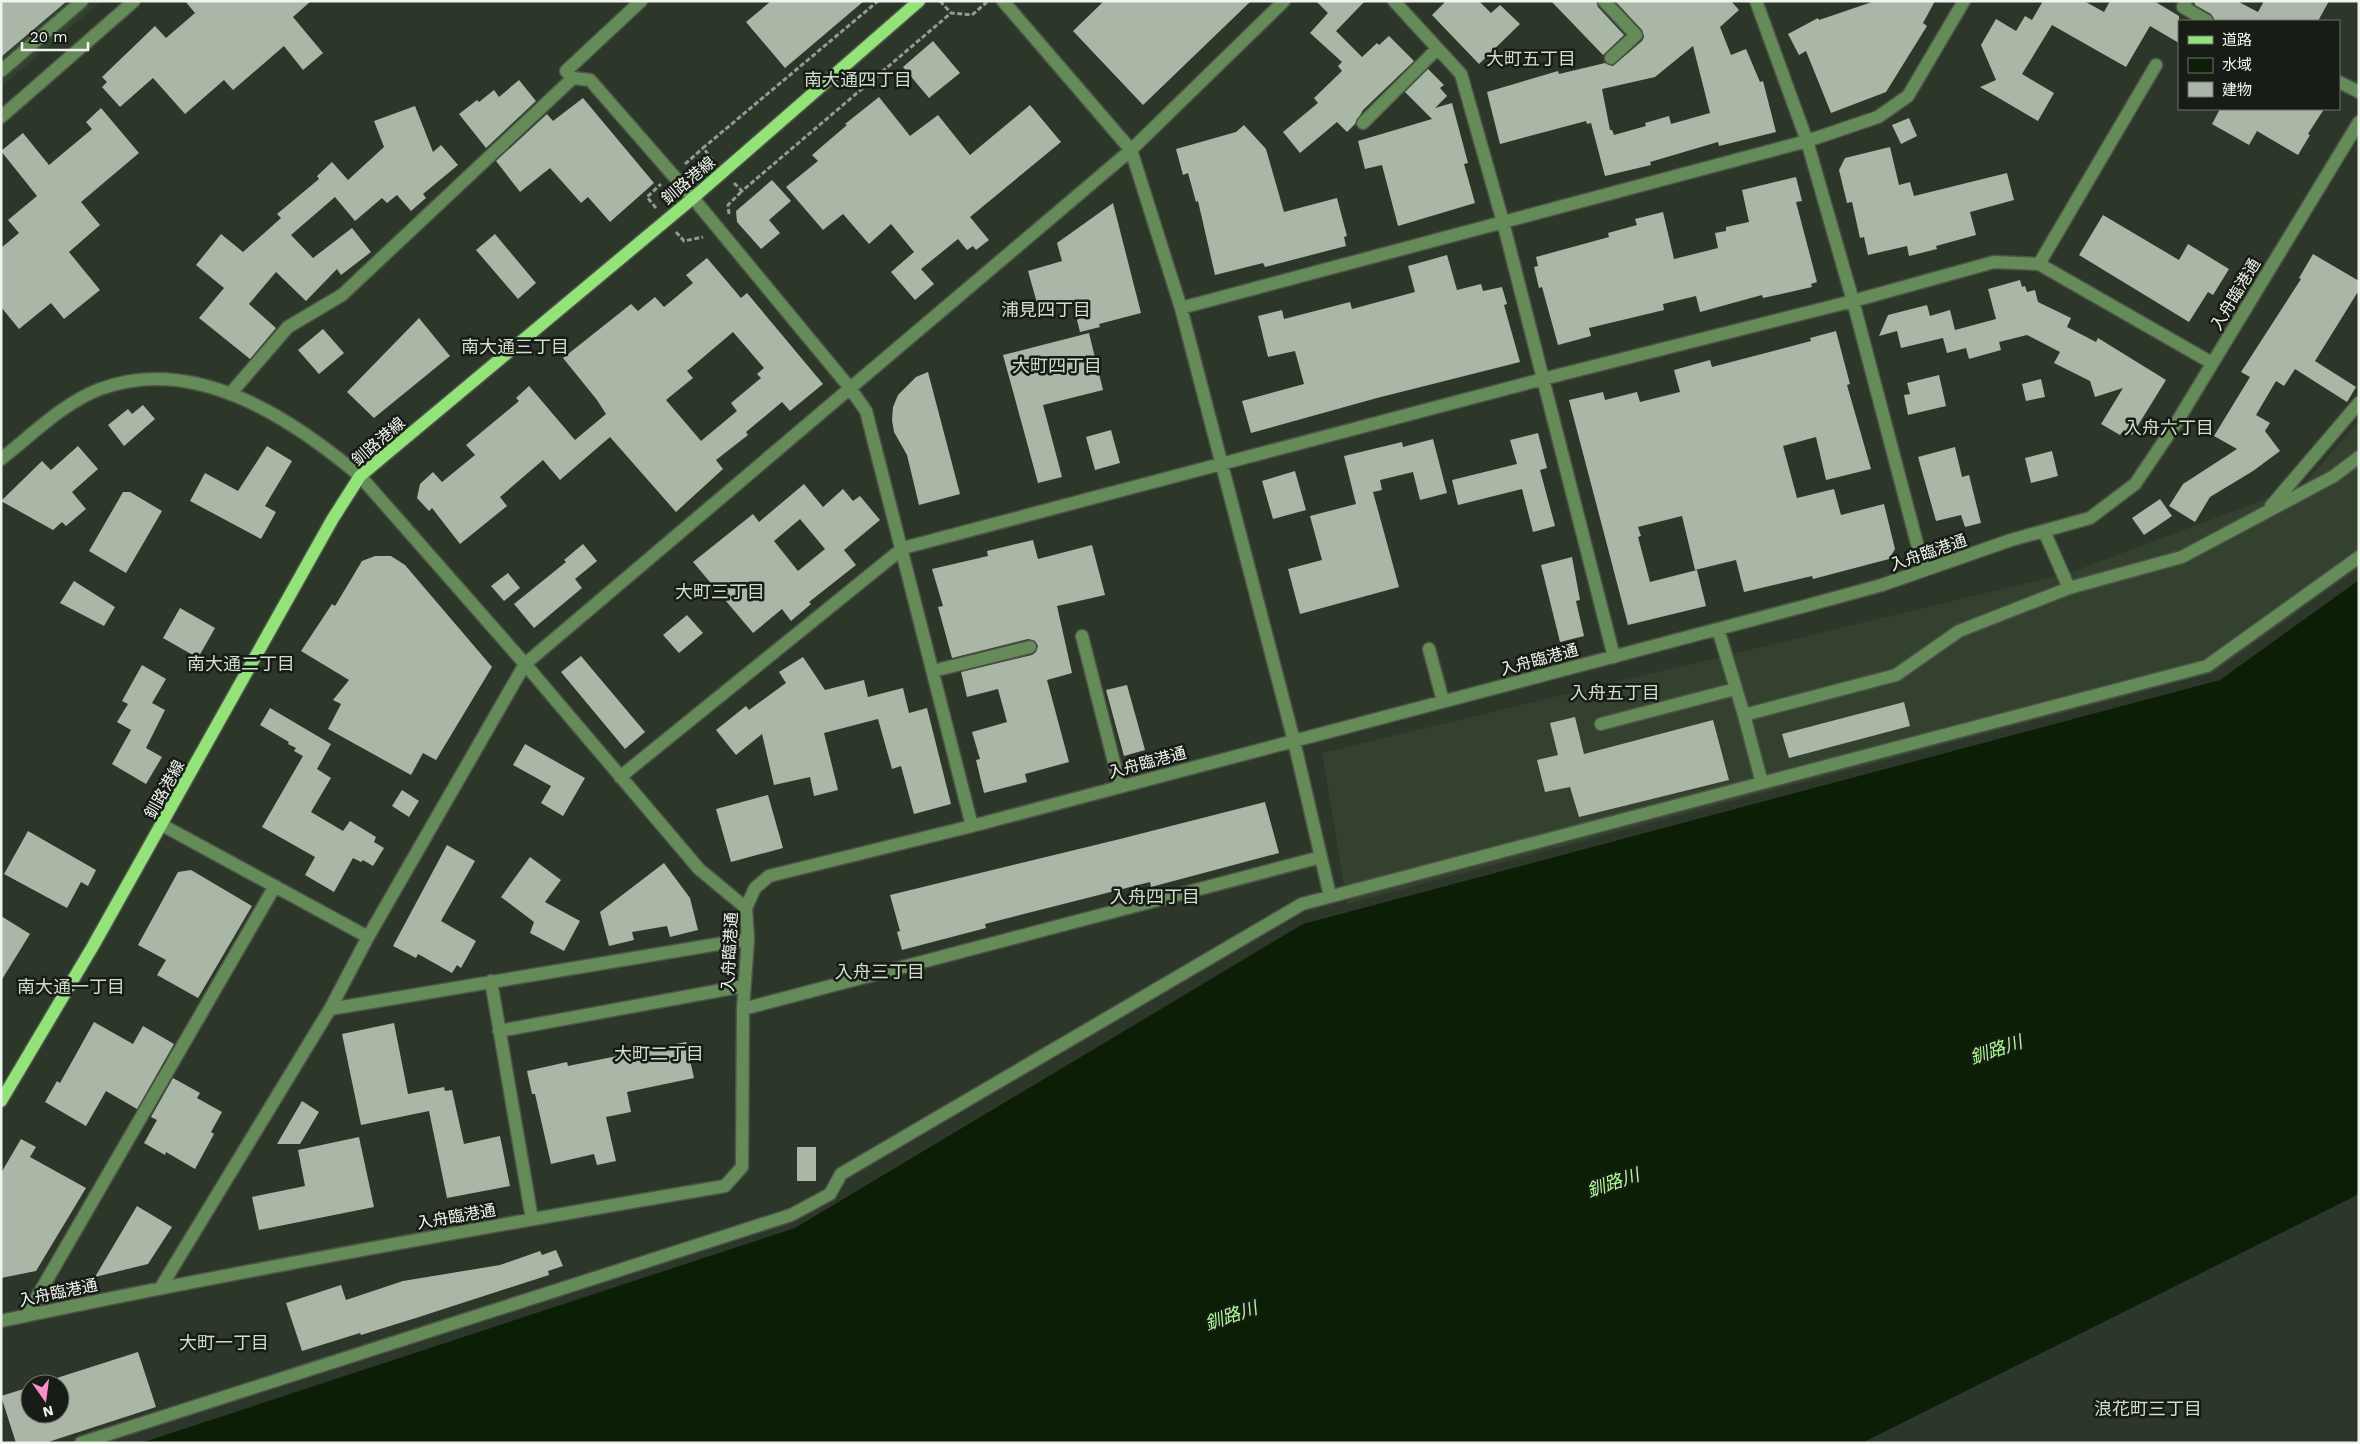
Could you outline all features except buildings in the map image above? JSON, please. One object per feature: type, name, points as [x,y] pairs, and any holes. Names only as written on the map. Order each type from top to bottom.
[{"type":"main road","name":"釧路港線","points":[[1,1101],[162,825],[332,520],[360,476],[693,198],[919,1]]},
{"type":"street","points":[[1,71],[82,1]]},
{"type":"street","points":[[1,117],[134,1]]},
{"type":"street","points":[[641,1],[566,71],[573,78],[590,80],[693,198],[850,388],[866,411],[903,548],[972,826]]},
{"type":"street","points":[[1003,1],[1132,150],[1181,308],[1294,740],[1330,896]]},
{"type":"street","points":[[161,1287],[330,1009],[368,937],[525,664],[1132,150],[1284,1]]},
{"type":"street","points":[[1394,1],[1461,74],[1502,222],[1614,657]]},
{"type":"street","points":[[1604,1],[1636,35],[1612,58]]},
{"type":"street","points":[[1181,308],[1807,141],[1878,117],[1908,96],[1964,1]]},
{"type":"street","points":[[1758,2],[1807,141],[1853,301],[1924,570]]},
{"type":"street","points":[[2181,3],[2206,20]]},
{"type":"street","points":[[1363,123],[1437,48]]},
{"type":"street","points":[[2040,264],[2156,65]]},
{"type":"street","points":[[230,394],[288,326],[342,295],[573,78]]},
{"type":"street","points":[[2340,82],[2359,92]]},
{"type":"street","name":"入舟臨港通","points":[[1,1321],[161,1287],[532,1219],[725,1186],[742,1167],[743,1009],[748,939],[746,908],[755,888],[769,876],[972,826],[1882,585],[2011,540],[2090,518],[2135,484],[2212,363],[2359,122]]},
{"type":"street","points":[[620,776],[903,548],[1543,379],[1853,301],[1994,262],[2040,264],[2212,363]]},
{"type":"street","points":[[1,459],[62,410],[99,390],[134,380],[168,378],[199,384],[230,394],[270,413],[336,456],[360,476],[525,664],[699,869],[746,908]]},
{"type":"street","points":[[2267,512],[2359,403]]},
{"type":"street","points":[[1744,715],[1896,675],[1959,630],[2069,588],[2182,557],[2334,476],[2359,458]]},
{"type":"street","points":[[2044,531],[2069,588]]},
{"type":"street","points":[[81,1443],[791,1215],[830,1194],[841,1174],[1302,904],[2206,666],[2359,557]]},
{"type":"street","points":[[1718,629],[1762,783]]},
{"type":"street","points":[[1082,636],[1120,786]]},
{"type":"street","points":[[934,671],[1030,647]]},
{"type":"street","points":[[1429,648],[1443,701]]},
{"type":"street","points":[[1601,724],[1736,688]]},
{"type":"street","points":[[162,825],[368,937]]},
{"type":"street","points":[[743,1009],[1321,857]]},
{"type":"street","points":[[26,1316],[275,886]]},
{"type":"street","points":[[330,1009],[748,939]]},
{"type":"street","points":[[491,982],[532,1219]]},
{"type":"street","points":[[500,1031],[744,986]]},
{"type":"path","points":[[878,1],[703,148],[742,191],[951,13]]},
{"type":"path","points":[[940,1],[951,13],[972,15],[988,1]]},
{"type":"shaded area","points":[[1,1],[101,1],[1,87]]},
{"type":"shaded area","points":[[2359,421],[2359,568],[2213,673],[1347,904],[1322,753],[2072,572],[2303,485]]},
{"type":"water","name":"釧路川","points":[[2359,580],[2359,1194],[1862,1443],[141,1443],[795,1228],[1303,924],[2220,680]]},
{"type":"district","name":"大町五丁目","points":[[1531,59]]},
{"type":"district","name":"南大通四丁目","points":[[858,80]]},
{"type":"district","name":"浦見四丁目","points":[[1046,310]]},
{"type":"district","name":"南大通三丁目","points":[[515,347]]},
{"type":"district","name":"大町四丁目","points":[[1057,366]]},
{"type":"district","name":"入舟六丁目","points":[[2169,428]]},
{"type":"district","name":"大町三丁目","points":[[720,592]]},
{"type":"district","name":"南大通二丁目","points":[[241,664]]},
{"type":"district","name":"入舟五丁目","points":[[1615,693]]},
{"type":"district","name":"入舟四丁目","points":[[1155,897]]},
{"type":"district","name":"入舟三丁目","points":[[880,972]]},
{"type":"district","name":"南大通一丁目","points":[[71,987]]},
{"type":"district","name":"大町二丁目","points":[[659,1054]]},
{"type":"district","name":"大町一丁目","points":[[224,1343]]},
{"type":"district","name":"浪花町三丁目","points":[[2148,1409]]}]
